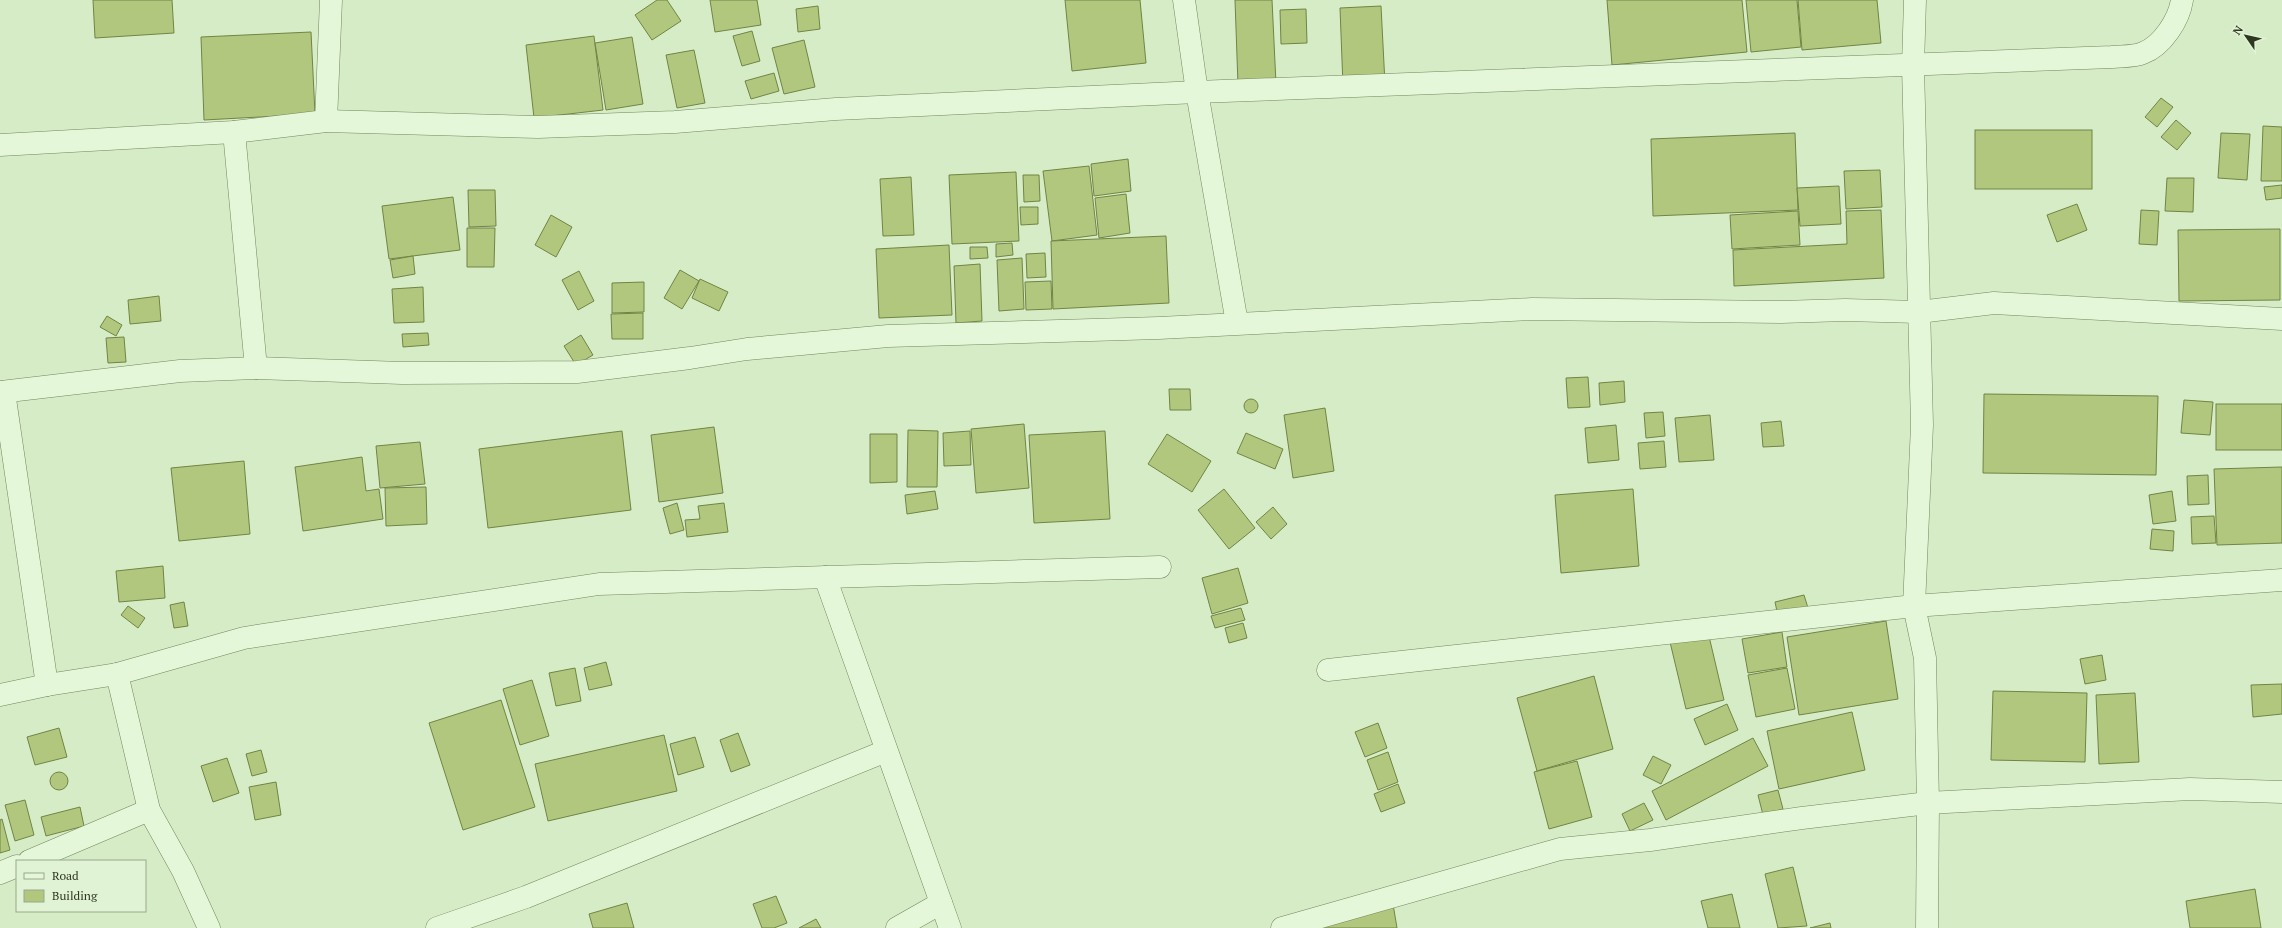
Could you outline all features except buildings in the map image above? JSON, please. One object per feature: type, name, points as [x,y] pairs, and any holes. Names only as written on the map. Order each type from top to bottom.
[{"type":"street","points":[[326,121],[331,0]]},
{"type":"street","points":[[1184,0],[1197,92],[1237,323]]},
{"type":"street","points":[[1915,0],[1913,66],[1922,425],[1914,606],[1925,658],[1928,804],[1927,928]]},
{"type":"street","points":[[0,145],[234,132],[326,121],[553,126],[675,122],[836,110],[1197,92],[1913,66],[2112,57],[2143,53],[2165,38],[2181,6],[2182,0]]},
{"type":"street","points":[[234,132],[256,368]]},
{"type":"street","points":[[46,685],[2,392],[180,371],[256,368],[402,373],[577,372],[690,358],[746,349],[888,336],[1237,323],[1532,309],[1781,312],[1845,310],[1919,312],[1994,303],[2282,319]]},
{"type":"street","points":[[0,695],[46,685],[117,674],[244,638],[599,584],[1160,567]]},
{"type":"street","points":[[825,577],[950,928]]},
{"type":"street","points":[[1328,670],[1914,606],[2282,580]]},
{"type":"street","points":[[117,674],[149,810],[183,872],[209,928]]},
{"type":"street","points":[[437,928],[526,897],[886,751]]},
{"type":"street","points":[[1282,928],[1560,850],[1650,840],[1802,818],[1928,804],[2190,789],[2282,792]]},
{"type":"street","points":[[31,860],[149,810]]},
{"type":"street","points":[[0,873],[16,866]]},
{"type":"street","points":[[897,928],[941,903]]}]
